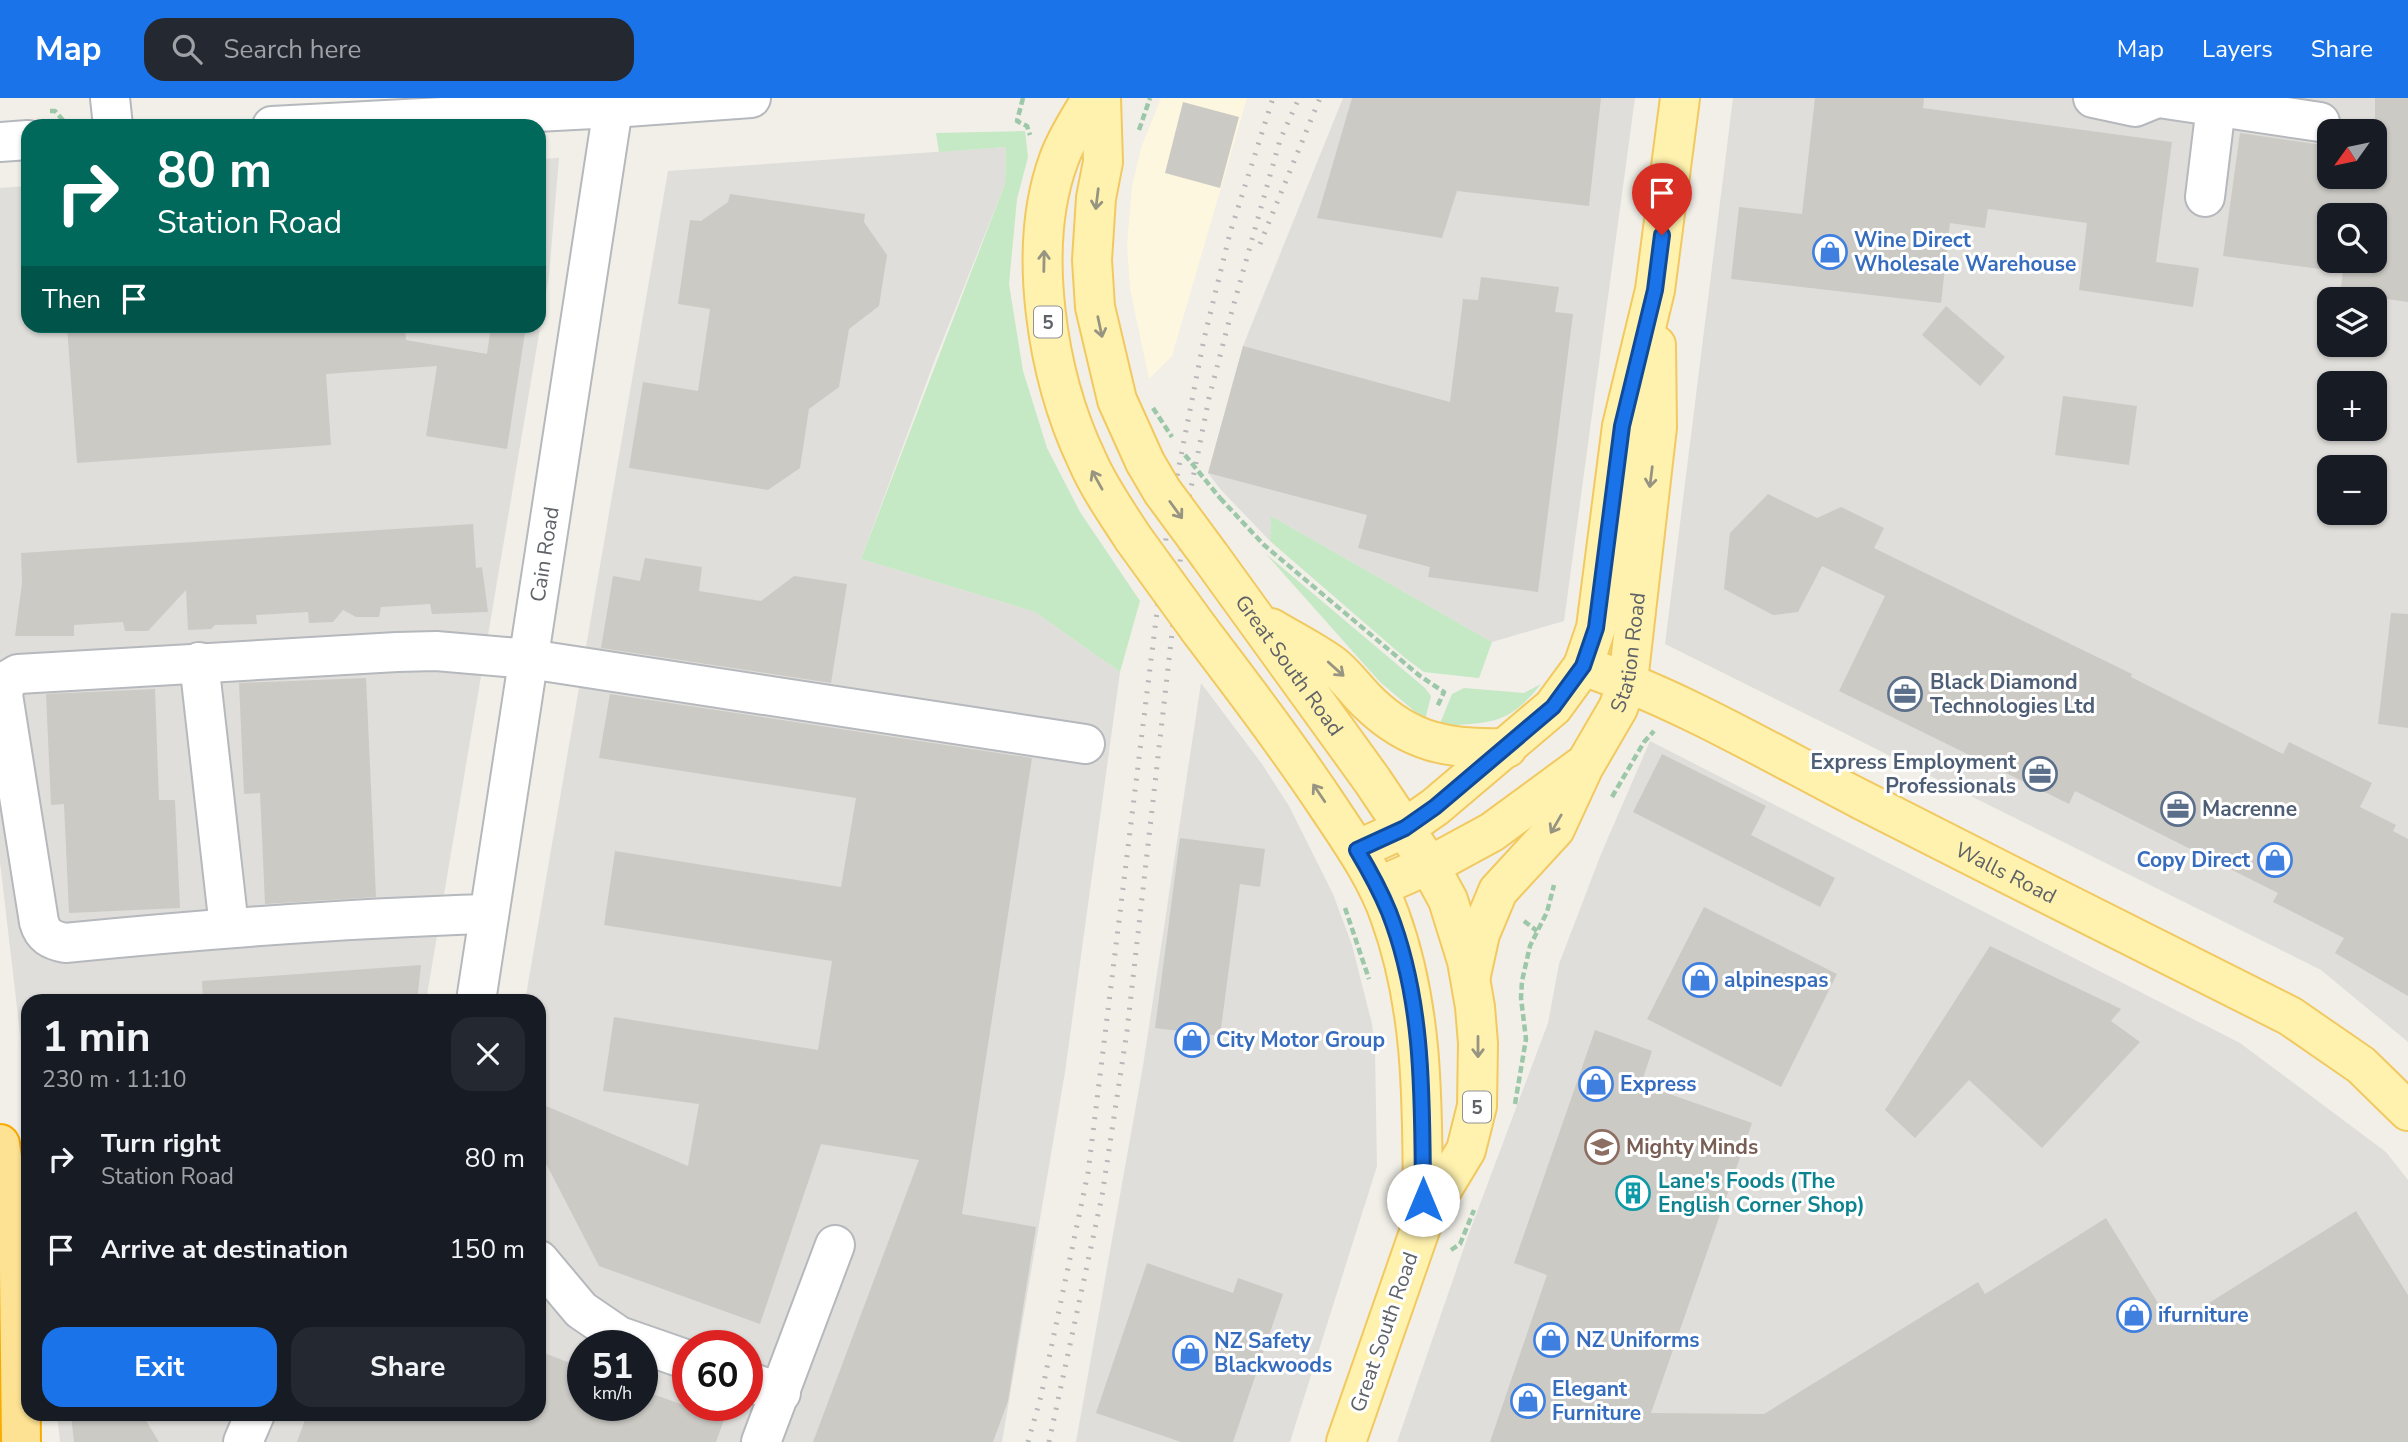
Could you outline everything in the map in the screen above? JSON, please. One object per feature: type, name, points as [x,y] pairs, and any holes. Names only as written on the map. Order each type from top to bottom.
[{"type":"highway","points":[[0,1144],[19,1269],[21,1442]]},
{"type":"main road","name":"Great South Road","points":[[1092,98],[1059,159],[1047,208],[1044,281],[1046,311],[1063,397],[1075,433],[1102,490],[1133,538],[1290,750],[1357,850],[1378,887],[1401,949],[1419,1042],[1424,1118],[1423,1222]]},
{"type":"main road","name":"Great South Road","points":[[1101,98],[1103,162],[1096,198],[1092,260],[1096,307],[1117,400],[1145,462],[1168,499],[1258,620],[1429,865],[1448,900],[1470,979],[1478,1043],[1477,1106],[1466,1150],[1423,1222],[1346,1442]]},
{"type":"main road","name":"Station Road","points":[[1357,850],[1422,818],[1553,707],[1583,666],[1596,628],[1622,426],[1655,290],[1679,98]]},
{"type":"main road","name":"Station Road","points":[[1378,887],[1429,865],[1492,832],[1586,763],[1618,708],[1628,681],[1657,427],[1655,290]]},
{"type":"main road","points":[[1258,620],[1333,665],[1385,719],[1415,737],[1478,749],[1507,748]]},
{"type":"main road","name":"Walls Road","points":[[1583,666],[1628,681],[1676,702],[1808,772],[2290,1016],[2361,1065],[2408,1111]]},
{"type":"main road","points":[[1470,979],[1480,934],[1498,891],[1555,829],[1586,763]]},
{"type":"street","points":[[110,98],[112,119]]},
{"type":"street","points":[[350,119],[484,107],[614,108],[751,98]]},
{"type":"street","points":[[2093,98],[2135,107],[2158,98],[2317,122]]},
{"type":"street","points":[[2205,197],[2216,106]]},
{"type":"street","name":"Cain Road","points":[[477,994],[614,108]]},
{"type":"street","points":[[0,142],[21,140]]},
{"type":"street","points":[[489,914],[229,927],[65,943],[48,937],[39,922],[3,695],[6,681],[18,674],[436,651],[528,659],[1086,744]]},
{"type":"street","points":[[199,662],[229,927]]},
{"type":"street","points":[[761,1442],[764,1387],[835,1245]]},
{"type":"street","points":[[546,1268],[581,1310],[610,1330],[619,1336],[672,1354]]},
{"type":"street","points":[[243,1442],[252,1421]]},
{"type":"path","points":[[1018,118],[1023,98]]},
{"type":"path","points":[[1153,408],[1187,458],[1264,545],[1420,676],[1444,692],[1435,712]]},
{"type":"path","points":[[1605,807],[1650,736]]},
{"type":"path","points":[[1514,1107],[1526,1039],[1521,998],[1523,972],[1530,946],[1547,912],[1556,877]]},
{"type":"path","points":[[1341,899],[1369,981]]},
{"type":"path","points":[[1451,1250],[1460,1244],[1477,1202]]},
{"type":"shaded area","points":[[1161,98],[1247,98],[1172,356],[1149,379],[1130,288],[1127,245],[1132,187],[1141,148]]},
{"type":"shaded area","points":[[1343,98],[1635,98],[1564,621],[1492,642],[1271,516],[1270,541],[1208,473],[1243,346]]},
{"type":"shaded area","points":[[1733,98],[2408,98],[2408,1042],[2321,970],[1665,644]]},
{"type":"shaded area","points":[[1006,147],[1005,184],[934,362],[861,559],[1035,612],[1120,672],[1065,1072],[1002,1442],[60,1442],[58,1421],[546,1421],[546,994],[526,994],[668,171]]},
{"type":"shaded area","points":[[559,158],[546,293],[546,159]]},
{"type":"shaded area","points":[[21,186],[21,333],[539,333],[427,994],[21,994],[21,1042],[0,862],[0,188]]},
{"type":"shaded area","points":[[1201,683],[1262,764],[1289,806],[1333,894],[1352,945],[1372,1024],[1377,1166],[1290,1442],[1076,1442],[1143,1066]]},
{"type":"shaded area","points":[[1650,741],[2240,1043],[2386,1152],[2408,1180],[2408,1442],[1397,1442],[1468,1236],[1548,1023],[1559,964],[1601,854]]},
{"type":"green space","points":[[1025,131],[1028,157],[1017,199],[1009,284],[1023,371],[1047,448],[1080,512],[1140,601],[1120,672],[1035,612],[861,559],[1005,184],[1006,147],[939,152],[936,133]]},
{"type":"green space","points":[[1271,516],[1492,642],[1479,678],[1424,672],[1404,657],[1270,541]]},
{"type":"green space","points":[[1266,554],[1425,688],[1431,696],[1425,720],[1380,682]]},
{"type":"green space","points":[[1541,684],[1518,708],[1496,720],[1439,726],[1452,694],[1464,688],[1524,693]]},
{"type":"building","points":[[1352,98],[1601,98],[1589,206],[1457,191],[1442,238],[1317,218]]},
{"type":"building","points":[[1815,98],[1924,98],[1923,108],[2172,142],[2156,262],[2199,268],[2193,307],[2079,290],[2087,223],[1988,209],[1985,228],[1950,223],[1941,303],[1731,279],[1739,207],[1802,214]]},
{"type":"building","points":[[2375,98],[2408,98],[2408,302],[2387,299],[2387,287],[2341,287],[2343,273],[2387,273],[2387,203],[2317,203],[2317,269],[2223,256],[2240,133],[2317,144],[2317,189],[2387,189],[2387,119],[2375,119]]},
{"type":"building","points":[[1183,102],[1239,117],[1220,188],[1165,173]]},
{"type":"building","points":[[730,194],[865,214],[864,222],[887,255],[879,306],[849,329],[839,387],[809,409],[800,468],[768,490],[629,468],[643,382],[698,391],[710,309],[678,304],[690,220],[701,221],[728,202]]},
{"type":"building","points":[[1481,277],[1559,287],[1555,312],[1573,314],[1538,592],[1428,577],[1430,567],[1358,548],[1367,515],[1208,473],[1243,346],[1450,402],[1463,299],[1478,300]]},
{"type":"building","points":[[1946,306],[2005,357],[1980,386],[1922,335]]},
{"type":"building","points":[[68,333],[406,333],[406,340],[487,354],[490,333],[525,333],[507,449],[426,436],[437,366],[326,374],[331,445],[77,463]]},
{"type":"building","points":[[2063,396],[2137,406],[2129,465],[2055,455]]},
{"type":"building","points":[[1768,494],[1817,518],[1841,507],[1884,528],[1874,548],[2132,674],[2131,677],[2283,754],[2289,742],[2372,783],[2360,807],[2396,825],[2393,831],[2408,839],[2408,996],[2335,953],[2344,938],[2273,902],[2278,893],[2075,791],[2069,804],[1839,691],[1885,596],[1822,566],[1798,612],[1773,615],[1724,589],[1730,533]]},
{"type":"building","points":[[473,524],[476,568],[482,567],[488,612],[432,614],[430,604],[381,607],[379,617],[356,617],[343,610],[333,622],[309,623],[308,612],[256,615],[257,624],[215,625],[211,629],[188,630],[186,590],[148,631],[125,631],[123,622],[74,625],[74,636],[15,636],[22,583],[21,553]]},
{"type":"building","points":[[645,558],[702,567],[699,591],[761,601],[794,576],[847,584],[831,683],[601,648],[613,576],[640,581]]},
{"type":"building","points":[[2391,613],[2408,614],[2408,728],[2378,724]]},
{"type":"building","points":[[366,678],[376,897],[265,904],[260,793],[244,794],[239,683]]},
{"type":"building","points":[[155,689],[159,800],[175,800],[180,908],[69,913],[64,804],[51,805],[46,694]]},
{"type":"building","points":[[610,694],[1032,758],[962,1214],[1036,1227],[1008,1401],[993,1442],[813,1442],[919,1160],[821,1144],[760,1324],[599,1266],[546,1164],[546,1106],[688,1166],[699,1104],[603,1091],[614,1017],[818,1050],[832,961],[604,925],[615,851],[841,887],[856,798],[599,758]]},
{"type":"building","points":[[1662,754],[1766,806],[1751,835],[1835,878],[1820,907],[1633,812]]},
{"type":"building","points":[[1180,838],[1265,849],[1260,887],[1240,884],[1220,1036],[1155,1028]]},
{"type":"building","points":[[1704,907],[1837,974],[1781,1087],[1647,1019]]},
{"type":"building","points":[[1990,946],[2121,1009],[2111,1021],[2140,1042],[2042,1148],[1969,1080],[1915,1138],[1885,1110]]},
{"type":"building","points":[[421,965],[418,994],[203,994],[202,981]]},
{"type":"building","points":[[1595,1030],[1652,1051],[1641,1084],[1752,1123],[1651,1413],[1764,1414],[1978,1282],[1985,1294],[2106,1218],[2172,1326],[2356,1211],[2408,1295],[2408,1442],[1490,1442],[1547,1275],[1514,1263]]},
{"type":"building","name":"NZ Safety Blackwoods","points":[[1147,1263],[1233,1293],[1238,1278],[1283,1294],[1233,1442],[1181,1442],[1096,1413]]},
{"type":"building","points":[[546,1354],[567,1362],[567,1421],[658,1421],[658,1396],[672,1401],[672,1421],[724,1421],[716,1442],[297,1442],[304,1421],[546,1421]]},
{"type":"building","points":[[72,1421],[146,1421],[159,1442],[74,1442]]},
{"type":"railway","points":[[1028,1442],[1041,1396],[1088,1173],[1168,522],[1204,339],[1230,233],[1273,98]]},
{"type":"railway","points":[[1049,1442],[1102,1196],[1127,1031],[1185,518],[1209,398],[1228,325],[1280,140],[1299,98]]},
{"type":"railway","points":[[1260,244],[1320,98]]},
{"type":"place","name":"Wine Direct Wholesale Warehouse","points":[[1830,252]]},
{"type":"place","name":"Black Diamond Technologies Ltd","points":[[1905,694]]},
{"type":"place","name":"Express Employment Professionals","points":[[2040,774]]},
{"type":"place","name":"Macrenne","points":[[2178,809]]},
{"type":"place","name":"Copy Direct","points":[[2275,860]]},
{"type":"place","name":"alpinespas","points":[[1700,980]]},
{"type":"place","name":"City Motor Group","points":[[1192,1040]]},
{"type":"place","name":"Express","points":[[1596,1084]]},
{"type":"place","name":"Mighty Minds","points":[[1602,1147]]},
{"type":"place","name":"Lane's Foods (The English Corner Shop)","points":[[1633,1193]]},
{"type":"place","name":"ifurniture","points":[[2134,1315]]},
{"type":"place","name":"NZ Uniforms","points":[[1551,1340]]},
{"type":"place","name":"NZ Safety Blackwoods","points":[[1190,1353]]},
{"type":"place","name":"Elegant Furniture","points":[[1528,1401]]},
{"type":"route","points":[[1423,1200],[1424,1118],[1414,1006],[1390,915],[1357,850],[1422,818],[1553,707],[1583,666],[1596,628],[1622,426],[1655,290],[1662,235]]}]
